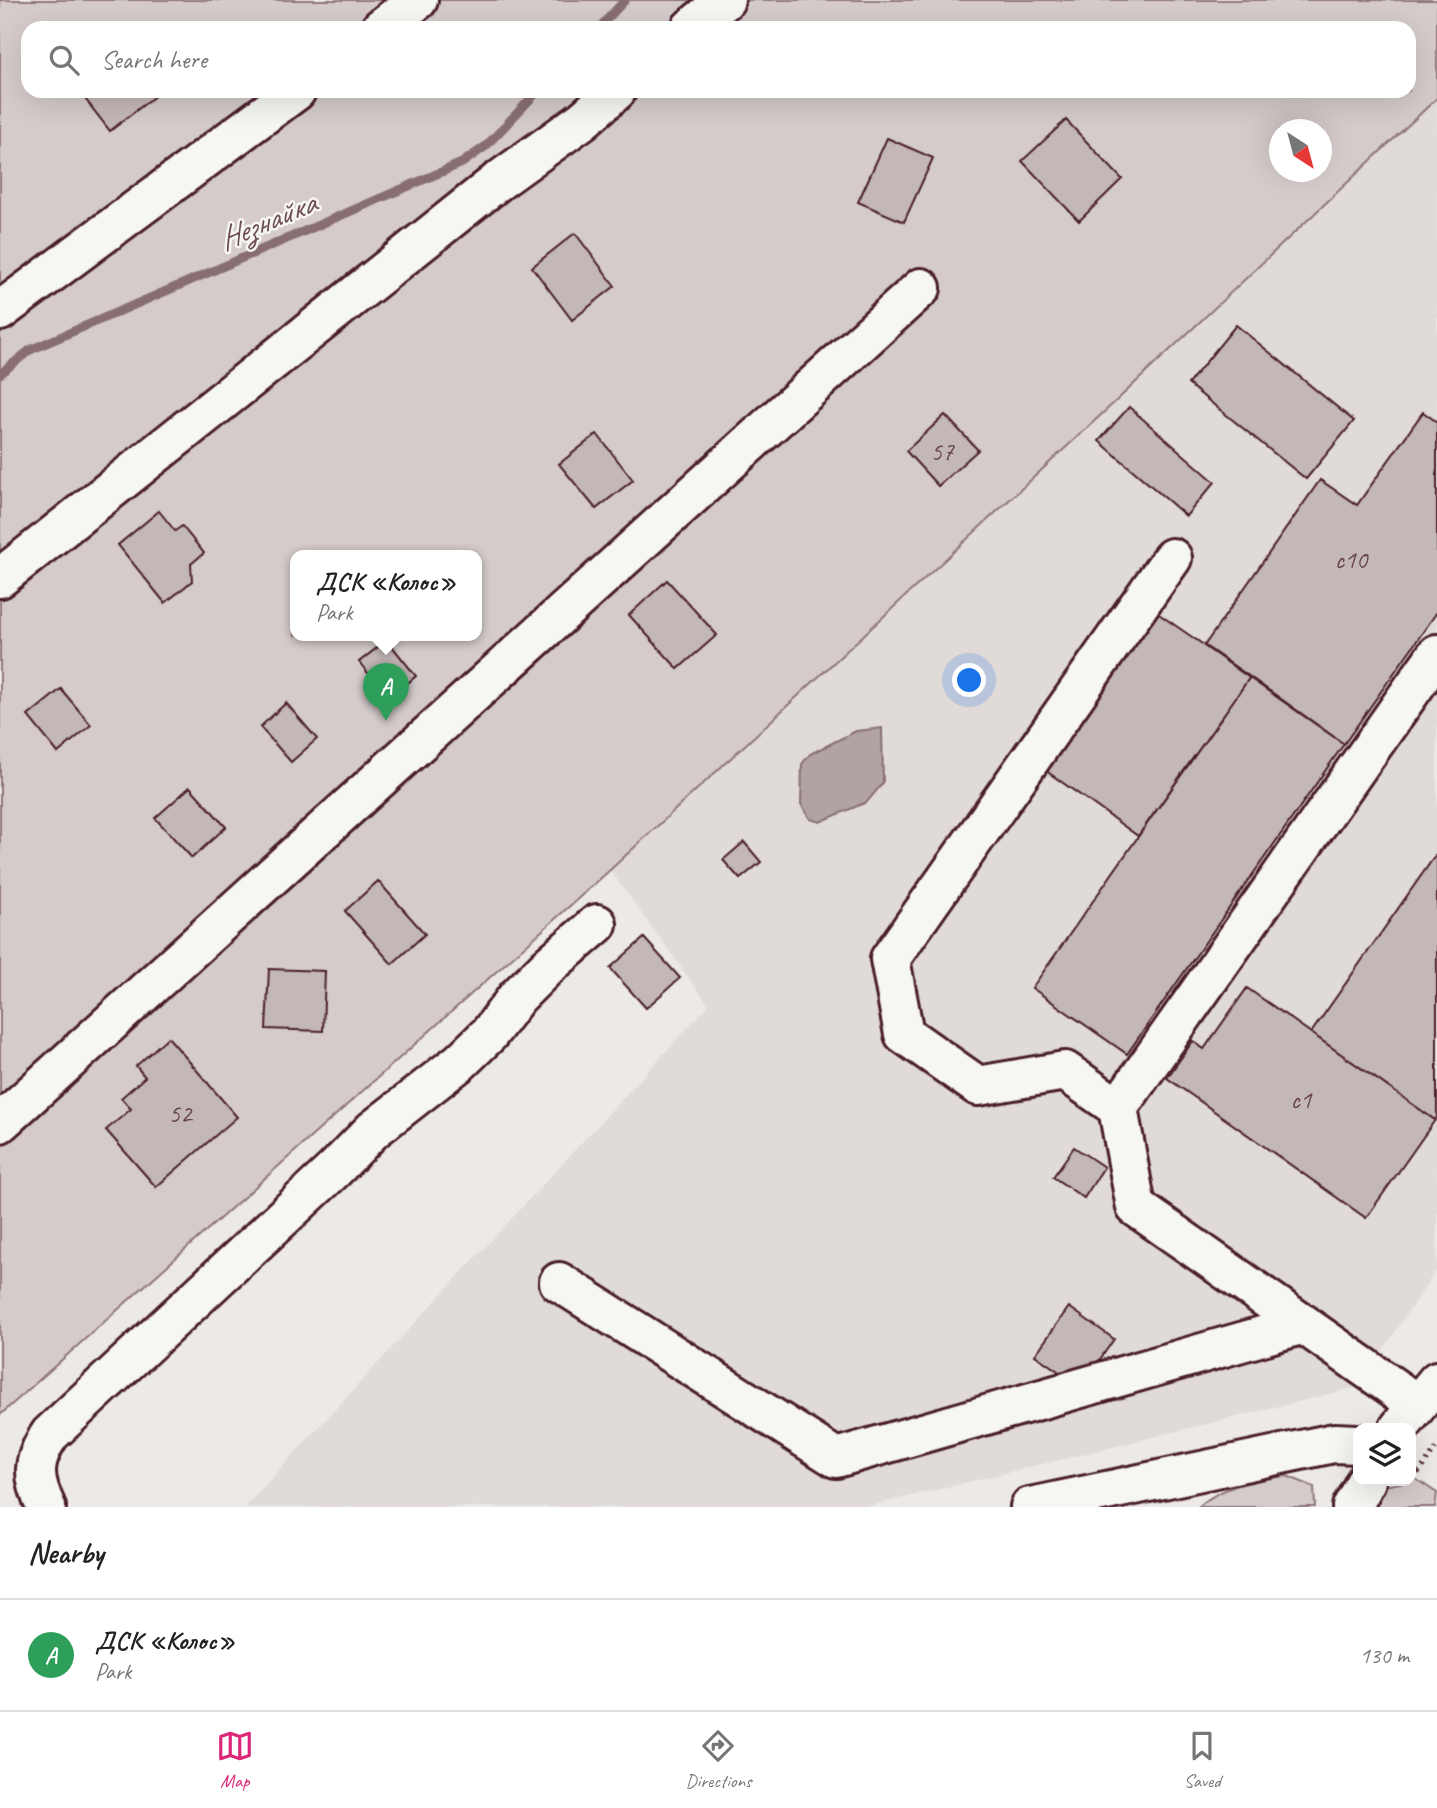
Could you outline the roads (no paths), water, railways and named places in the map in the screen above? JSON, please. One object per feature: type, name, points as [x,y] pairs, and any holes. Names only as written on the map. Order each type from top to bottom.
[{"type":"street","points":[[390,21],[418,0]]},
{"type":"street","points":[[700,21],[725,0]]},
{"type":"street","points":[[0,311],[287,98]]},
{"type":"street","points":[[0,578],[497,181],[583,120],[608,98]]},
{"type":"street","points":[[0,1123],[921,288]]},
{"type":"street","points":[[1172,558],[890,959],[904,1034],[978,1086],[1065,1071],[1118,1108],[1136,1207],[1418,1404]]},
{"type":"street","points":[[1118,1108],[1437,654]]},
{"type":"street","points":[[46,1507],[38,1490],[35,1471],[39,1451],[50,1434],[334,1170],[373,1130],[460,1062],[489,1034],[517,997],[597,924]]},
{"type":"street","points":[[559,1282],[836,1458],[1304,1324]]},
{"type":"street","points":[[1030,1507],[1334,1443],[1353,1444]]},
{"type":"street","points":[[1352,1507],[1363,1486]]},
{"type":"waterway","name":"Незнайка","points":[[606,21],[625,0]]},
{"type":"waterway","name":"Незнайка","points":[[0,374],[30,350],[462,163],[486,146],[531,98]]},
{"type":"place","name":"ДСК «Колос»","points":[[386,721]]}]
